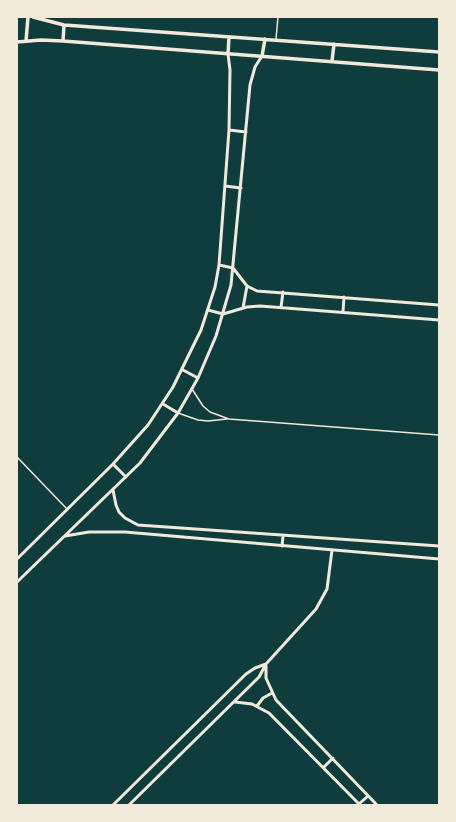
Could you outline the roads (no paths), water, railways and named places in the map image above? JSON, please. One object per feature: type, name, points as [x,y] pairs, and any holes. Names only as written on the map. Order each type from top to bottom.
[{"type":"street","points":[[26,41],[28,17]]},
{"type":"street","points":[[33,17],[64,25],[439,52]]},
{"type":"street","points":[[63,41],[64,25]]},
{"type":"street","points":[[17,558],[113,464],[131,445],[163,404],[183,370],[208,310],[219,265],[229,130],[229,37]]},
{"type":"street","points":[[17,582],[113,490],[153,448],[178,413],[198,378],[223,314],[233,268],[251,79],[262,56],[265,39]]},
{"type":"street","points":[[17,42],[63,41],[439,70]]},
{"type":"street","points":[[332,61],[334,44]]},
{"type":"street","points":[[229,130],[246,132]]},
{"type":"street","points":[[225,186],[241,188]]},
{"type":"street","points":[[219,265],[233,268],[247,286],[257,291],[439,305]]},
{"type":"street","points":[[243,308],[247,286]]},
{"type":"street","points":[[281,307],[283,292]]},
{"type":"street","points":[[343,312],[344,297]]},
{"type":"street","points":[[208,310],[223,314],[256,306],[281,307],[439,320]]},
{"type":"street","points":[[183,370],[198,378]]},
{"type":"street","points":[[163,404],[178,413]]},
{"type":"street","points":[[113,464],[126,477]]},
{"type":"street","points":[[113,490],[116,505],[125,518],[138,525],[439,546]]},
{"type":"street","points":[[153,526],[153,535]]},
{"type":"street","points":[[65,536],[101,532],[153,535],[439,559]]},
{"type":"street","points":[[282,546],[283,536]]},
{"type":"street","points":[[128,805],[259,677],[266,664],[320,603],[327,589],[332,550]]},
{"type":"street","points":[[266,664],[266,678],[276,700],[377,805]]},
{"type":"street","points":[[113,805],[246,674],[255,668],[266,664]]},
{"type":"street","points":[[257,706],[263,698],[272,693]]},
{"type":"street","points":[[235,702],[257,706],[269,713],[360,805],[368,796]]},
{"type":"street","points":[[324,767],[333,758]]},
{"type":"lane","points":[[276,40],[278,17]]},
{"type":"lane","points":[[192,389],[200,402],[210,412],[229,419]]},
{"type":"lane","points":[[178,413],[187,417],[208,421],[229,419],[439,435]]},
{"type":"lane","points":[[17,458],[67,510]]}]
